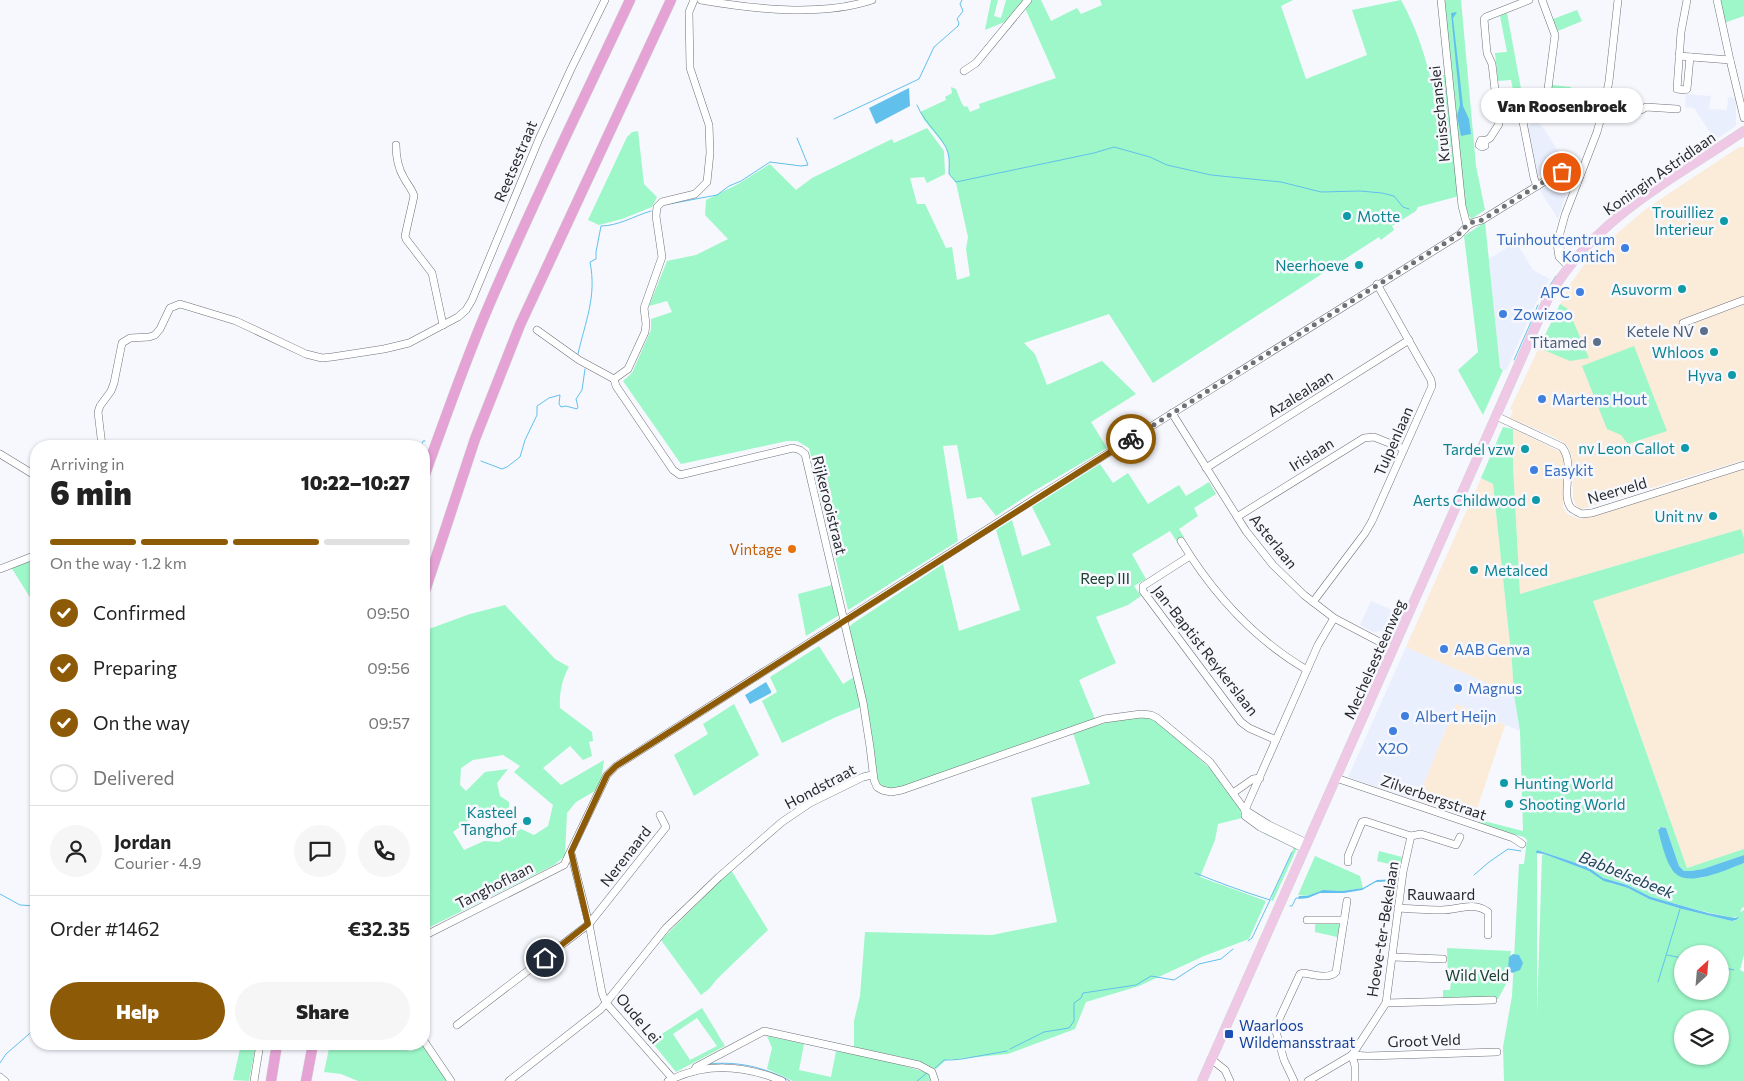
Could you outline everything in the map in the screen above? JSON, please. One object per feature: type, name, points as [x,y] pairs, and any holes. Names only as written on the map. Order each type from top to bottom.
[{"type":"highway","points":[[430,459],[484,318],[549,172],[630,0]]},
{"type":"highway","points":[[430,576],[475,439],[520,325],[663,16],[674,8],[674,1]]},
{"type":"highway","points":[[271,1081],[277,1050]]},
{"type":"highway","points":[[306,1081],[311,1050]]},
{"type":"main road","name":"Koningin Astridlaan","points":[[1571,265],[1589,243],[1623,211],[1744,131]]},
{"type":"main road","name":"Mechelsesteenweg","points":[[1202,1081],[1544,306],[1571,265]]},
{"type":"street","name":"Reetsestraat","points":[[101,440],[98,412],[114,383],[122,343],[130,338],[155,335],[170,308],[180,304],[220,316],[266,334],[306,354],[322,358],[398,346],[421,337],[458,317],[469,305],[558,97],[605,0]]},
{"type":"street","points":[[537,330],[579,360],[614,379],[628,369],[644,332],[646,324],[644,308],[662,257],[656,216],[658,207],[662,202],[695,194],[707,182],[710,153],[709,125],[690,68],[690,12],[694,0]]},
{"type":"street","points":[[702,0],[742,6],[827,9],[872,0]]},
{"type":"street","points":[[964,71],[976,63],[1028,0]]},
{"type":"street","name":"Kruisschanslei","points":[[1441,0],[1462,206],[1467,225]]},
{"type":"street","points":[[1486,141],[1499,126],[1492,64],[1487,53],[1484,19],[1529,0]]},
{"type":"street","points":[[1498,109],[1544,106],[1546,103],[1555,34],[1542,0]]},
{"type":"street","points":[[1571,265],[1559,257],[1558,239],[1576,184],[1597,132],[1604,107],[1609,81],[1618,0]]},
{"type":"street","points":[[1688,0],[1682,28],[1677,89],[1685,90],[1687,88],[1690,57]]},
{"type":"street","points":[[1717,0],[1744,118]]},
{"type":"street","points":[[1679,56],[1730,60]]},
{"type":"street","points":[[1520,107],[1537,186]]},
{"type":"street","points":[[1604,107],[1641,110],[1646,107],[1676,109]]},
{"type":"street","points":[[396,145],[396,154],[401,173],[414,196],[406,230],[406,239],[432,272],[443,325]]},
{"type":"street","points":[[1554,177],[1562,172],[1580,176]]},
{"type":"street","points":[[1554,177],[1576,184]]},
{"type":"street","name":"Tanghoflaan","points":[[430,933],[564,865],[607,775],[616,766],[1044,493],[1458,235],[1467,225],[1482,220],[1554,177]]},
{"type":"street","name":"Tulpenlaan","points":[[1313,602],[1369,527],[1432,384],[1377,284]]},
{"type":"street","points":[[1683,323],[1744,300]]},
{"type":"street","name":"Azalealaan","points":[[1206,468],[1409,340]]},
{"type":"street","name":"Rijkerooistraat","points":[[614,379],[616,386],[668,463],[680,475],[793,448],[800,450],[804,454],[867,725],[872,775]]},
{"type":"street","name":"Asterlaan","points":[[1172,413],[1237,517],[1253,541],[1273,565],[1313,602],[1334,618],[1393,649]]},
{"type":"street","name":"Neerveld","points":[[1496,416],[1562,447],[1567,453],[1568,461],[1568,500],[1572,508],[1581,514],[1592,513],[1744,465]]},
{"type":"street","name":"Irislaan","points":[[1237,517],[1364,438],[1374,437],[1404,450]]},
{"type":"street","points":[[0,454],[30,472]]},
{"type":"street","points":[[1181,540],[1190,556],[1219,594],[1243,620],[1271,645],[1307,670]]},
{"type":"street","name":"Jan-Baptist Reykerslaan","points":[[1190,556],[1143,586],[1143,592],[1241,722],[1249,728],[1276,740]]},
{"type":"street","points":[[0,569],[30,557]]},
{"type":"street","points":[[1245,810],[1320,641],[1334,618]]},
{"type":"street","name":"Hondstraat","points":[[508,1081],[601,1009],[666,928],[738,860],[796,811],[863,777],[872,775],[880,789],[891,792],[898,791],[1104,719],[1129,714],[1153,715],[1210,762],[1245,810],[1306,846]]},
{"type":"street","points":[[1234,793],[1253,780],[1260,778]]},
{"type":"street","name":"Zilverbergstraat","points":[[1336,778],[1513,838],[1522,844]]},
{"type":"street","name":"Nerenaard","points":[[457,1026],[588,924],[666,826],[660,815]]},
{"type":"street","points":[[1348,862],[1348,856],[1364,821],[1411,836],[1421,834],[1456,845],[1460,837]]},
{"type":"street","name":"Hoeve-ter-Bekelaan","points":[[1308,1081],[1352,1055],[1386,1004],[1398,908],[1411,836]]},
{"type":"street","name":"Oude Lei","points":[[571,852],[606,1003],[670,1080]]},
{"type":"street","points":[[1294,1081],[1284,1060],[1275,1028],[1300,974],[1331,976],[1336,972],[1347,901]]},
{"type":"street","name":"Rauwaard","points":[[1398,908],[1445,910],[1464,906],[1483,908],[1488,912],[1488,935]]},
{"type":"street","points":[[1307,920],[1344,920]]},
{"type":"street","points":[[1393,957],[1443,959]]},
{"type":"street","points":[[1386,1004],[1493,1000]]},
{"type":"street","points":[[694,1071],[696,1067],[764,1031],[919,1065],[932,1072],[935,1081]]},
{"type":"street","points":[[254,1081],[259,1050]]},
{"type":"street","points":[[430,1050],[451,1081]]},
{"type":"street","name":"Groot Veld","points":[[1352,1055],[1497,1052]]},
{"type":"street","points":[[1352,1055],[1355,1066],[1355,1081]]},
{"type":"street","points":[[1210,1062],[1223,1067],[1228,1078]]},
{"type":"street","points":[[670,1080],[694,1071],[714,1067],[736,1068],[767,1074],[782,1081]]},
{"type":"street","points":[[0,1077],[5,1081]]},
{"type":"shaded area","points":[[1686,94],[1711,96],[1709,109],[1727,110],[1728,97],[1736,98],[1736,126],[1715,140],[1694,108],[1685,107]]},
{"type":"shaded area","points":[[1535,119],[1544,129],[1564,161],[1537,177],[1528,128]]},
{"type":"shaded area","points":[[1739,147],[1744,147],[1744,296],[1682,321],[1684,327],[1744,304],[1744,460],[1582,509],[1576,506],[1573,498],[1572,456],[1567,445],[1554,437],[1510,418],[1513,410],[1510,409],[1553,318],[1571,283],[1584,265],[1608,241],[1647,208]]},
{"type":"shaded area","points":[[1550,182],[1566,184],[1568,188],[1558,219],[1539,189]]},
{"type":"shaded area","points":[[1516,242],[1533,270],[1550,279],[1535,305],[1506,371],[1500,368],[1489,259]]},
{"type":"shaded area","points":[[1513,429],[1561,452],[1563,455],[1563,507],[1567,514],[1580,519],[1744,469],[1744,538],[1741,529],[1520,594],[1513,466]]},
{"type":"shaded area","points":[[1481,478],[1493,484],[1514,695],[1406,647]]},
{"type":"shaded area","points":[[1744,553],[1744,849],[1687,868],[1593,600]]},
{"type":"shaded area","points":[[1371,601],[1397,612],[1390,630],[1373,632],[1360,625]]},
{"type":"shaded area","points":[[1406,647],[1514,695],[1520,731],[1456,704],[1417,801],[1348,777]]},
{"type":"shaded area","points":[[1456,704],[1505,725],[1474,818],[1417,801]]},
{"type":"green space","points":[[991,0],[998,0],[994,16],[1001,18],[1006,0],[1025,0],[1007,21],[985,30]]},
{"type":"green space","points":[[1031,0],[1041,0],[1051,21],[1077,8],[1081,14],[1102,5],[1100,0],[1293,0],[1281,6],[1306,79],[1367,55],[1352,10],[1401,0],[1418,37],[1430,76],[1446,75],[1459,196],[1418,207],[1416,211],[1392,226],[1394,230],[1381,240],[1379,237],[1153,383],[1109,314],[1024,343],[1035,354],[1047,385],[1102,361],[1136,394],[1091,422],[1107,448],[996,516],[981,497],[967,499],[957,445],[943,446],[958,541],[848,610],[809,448],[797,441],[787,441],[681,464],[623,381],[632,373],[651,330],[651,319],[672,312],[667,301],[649,306],[667,261],[696,255],[728,239],[705,215],[706,200],[740,183],[770,164],[796,190],[812,178],[892,139],[894,143],[927,128],[944,151],[945,174],[927,183],[924,177],[910,178],[917,204],[925,204],[946,248],[952,247],[957,280],[970,276],[966,249],[968,237],[956,183],[949,174],[949,157],[946,147],[924,120],[920,112],[946,100],[945,97],[952,93],[951,87],[956,89],[962,104],[965,107],[967,106],[970,112],[980,108],[979,104],[1056,78],[1025,8]]},
{"type":"green space","points":[[1441,0],[1461,0],[1476,166],[1485,210],[1471,219],[1468,214],[1464,216]]},
{"type":"green space","points":[[1719,0],[1744,0],[1744,16],[1724,23]]},
{"type":"green space","points":[[1577,10],[1582,21],[1558,31],[1553,19]]},
{"type":"green space","points":[[1507,13],[1524,105],[1516,105],[1511,80],[1498,81],[1495,53],[1507,52],[1500,16]]},
{"type":"green space","points":[[1552,85],[1571,87],[1569,105],[1550,103]]},
{"type":"green space","points":[[638,131],[644,184],[657,197],[652,207],[622,219],[599,225],[588,220],[627,137],[632,132]]},
{"type":"green space","points":[[1485,222],[1500,368],[1503,370],[1483,415],[1458,370],[1478,352],[1464,236]]},
{"type":"green space","points":[[1560,304],[1568,309],[1589,358],[1570,361],[1539,348]]},
{"type":"green space","points":[[1634,346],[1667,431],[1628,444],[1621,435],[1607,429],[1582,366]]},
{"type":"green space","points":[[1503,427],[1513,429],[1513,466],[1520,594],[1741,529],[1744,538],[1744,553],[1593,601],[1687,868],[1744,849],[1744,855],[1703,869],[1684,871],[1679,866],[1666,828],[1661,827],[1658,829],[1671,869],[1701,878],[1744,863],[1744,907],[1740,912],[1744,910],[1744,955],[1740,970],[1744,972],[1744,1081],[1504,1081],[1503,1047],[1512,996],[1519,864],[1524,864],[1527,840],[1524,837],[1478,825],[1480,820],[1523,831],[1520,731],[1514,695],[1493,484],[1481,478]],"holes":[[[1537,850],[1588,867],[1603,878],[1627,885],[1651,897],[1733,918],[1737,916],[1735,921],[1732,921],[1649,899],[1628,888],[1610,883],[1589,871],[1544,854],[1542,855],[1537,1013]]]},
{"type":"green space","name":"Reep III","points":[[1100,464],[1113,483],[1128,473],[1148,504],[1179,485],[1186,496],[1209,482],[1216,494],[1194,508],[1198,516],[1179,529],[1184,537],[1177,542],[1170,531],[1132,554],[1146,579],[1134,586],[1141,596],[1128,605],[1096,617],[1116,663],[1079,680],[1095,719],[900,788],[890,789],[881,785],[876,780],[849,628],[852,624],[943,564],[959,631],[1020,610],[996,530],[1012,520],[1022,556],[1051,545],[1032,507]]},
{"type":"green space","points":[[30,560],[30,597],[11,567]]},
{"type":"green space","points":[[832,585],[839,615],[806,636],[798,594]]},
{"type":"green space","points":[[505,605],[555,659],[569,667],[564,676],[560,708],[592,732],[593,741],[589,742],[592,756],[583,760],[570,746],[543,768],[561,785],[604,760],[600,788],[576,802],[567,813],[565,856],[554,865],[430,927],[430,629],[470,614]],"holes":[[[503,755],[520,766],[514,772],[553,805],[548,826],[534,835],[521,829],[499,842],[484,841],[464,850],[453,832],[476,815],[499,819],[509,815],[509,802],[500,796],[497,783],[508,769],[485,772],[466,791],[460,785],[461,768],[473,760]]]},
{"type":"green space","points":[[819,646],[843,684],[854,677],[861,707],[782,743],[762,701],[777,692],[770,677]]},
{"type":"green space","points":[[734,704],[759,755],[694,796],[674,755],[708,734],[703,724]]},
{"type":"green space","points":[[1142,716],[1156,720],[1214,772],[1245,819],[1297,848],[1273,901],[1271,900],[1272,896],[1293,847],[1265,834],[1242,818],[1218,824],[1215,840],[1200,877],[1266,901],[1249,939],[1204,956],[1139,986],[1086,1002],[1075,1029],[1008,1054],[946,1060],[936,1069],[901,1057],[854,1047],[854,1021],[860,996],[865,932],[992,935],[1057,922],[1031,798],[1090,784],[1073,733],[1125,717]]},
{"type":"green space","points":[[1379,851],[1402,857],[1400,867],[1377,861]]},
{"type":"green space","points":[[1315,856],[1360,876],[1363,888],[1342,891],[1323,890],[1307,896],[1298,895]]},
{"type":"green space","points":[[731,870],[768,930],[701,995],[661,940]]},
{"type":"green space","points":[[1318,922],[1321,924],[1338,922],[1340,928],[1337,937],[1315,932],[1315,925]]},
{"type":"green space","name":"Wild Veld","points":[[1447,948],[1511,951],[1507,982],[1498,999],[1443,1001],[1443,990],[1450,990],[1451,982],[1448,981]]},
{"type":"green space","points":[[702,1008],[725,1046],[676,1072],[651,1041]],"holes":[[[697,1018],[717,1046],[690,1060],[673,1034]]]},
{"type":"green space","points":[[767,1036],[804,1044],[799,1070],[831,1077],[836,1051],[884,1060],[925,1072],[928,1073],[931,1081],[793,1081],[767,1069],[772,1048]]},
{"type":"green space","points":[[240,1050],[255,1050],[249,1081],[233,1080]]},
{"type":"green space","points":[[329,1050],[426,1050],[448,1081],[358,1081],[341,1074],[324,1072]]},
{"type":"water","points":[[1457,12],[1453,18],[1463,106],[1469,119],[1471,134],[1461,136],[1457,116],[1460,105],[1451,13]]},
{"type":"water","points":[[909,88],[910,106],[876,124],[869,108]]},
{"type":"water","points":[[766,682],[771,693],[750,704],[745,695]]},
{"type":"water","points":[[1661,827],[1666,828],[1679,866],[1684,871],[1703,869],[1744,855],[1744,863],[1709,876],[1690,879],[1682,878],[1673,871],[1667,860],[1658,830]]},
{"type":"water","points":[[1537,850],[1588,867],[1603,878],[1627,885],[1651,897],[1708,913],[1734,918],[1739,917],[1732,921],[1649,899],[1628,888],[1604,881],[1589,871],[1544,854],[1536,853]]},
{"type":"water","points":[[1398,879],[1398,881],[1376,882],[1362,890],[1344,893],[1320,893],[1308,898],[1298,899],[1299,896],[1307,896],[1323,890],[1342,891],[1363,888],[1377,880]]},
{"type":"water","points":[[1513,954],[1519,955],[1523,963],[1520,970],[1512,973],[1508,970],[1509,957]]},
{"type":"waterway","points":[[834,119],[919,79],[934,47],[958,26],[957,19],[963,11],[960,4],[962,0]]},
{"type":"waterway","points":[[917,105],[946,148],[949,158],[949,174],[956,182],[1094,153],[1114,147],[1150,157],[1167,165],[1211,175],[1281,182],[1321,192],[1360,191],[1382,193],[1394,196],[1403,207],[1409,209]]},
{"type":"waterway","points":[[669,204],[717,195],[770,162],[801,166],[808,165],[797,138]]},
{"type":"waterway","points":[[578,354],[591,298],[592,275],[590,262],[596,259],[601,226],[620,223],[651,211]]},
{"type":"waterway","points":[[1550,285],[1556,276]]},
{"type":"waterway","points":[[1541,299],[1546,291]]},
{"type":"waterway","points":[[1532,319],[1538,305]]},
{"type":"waterway","points":[[1514,360],[1531,322]]},
{"type":"waterway","points":[[481,461],[502,469],[520,457],[525,440],[537,415],[537,406],[549,398],[560,395],[559,404],[561,407],[566,406],[577,409],[576,399],[582,390],[585,369]]},
{"type":"waterway","name":"Babbelsebeek","points":[[1474,875],[1508,849],[1521,851]]},
{"type":"waterway","points":[[1270,899],[1292,852]]},
{"type":"waterway","points":[[1195,873],[1270,900]]},
{"type":"waterway","points":[[0,894],[20,905],[30,906]]},
{"type":"waterway","name":"Babbelsebeek","points":[[1290,906],[1298,898]]},
{"type":"waterway","name":"Babbelsebeek","points":[[1248,941],[1252,938],[1270,900]]},
{"type":"waterway","points":[[1658,982],[1680,909]]},
{"type":"waterway","name":"Babbelsebeek","points":[[1010,1049],[1044,1032],[1069,1028],[1074,1021],[1074,1003],[1081,998],[1083,993],[1136,985],[1151,976],[1174,980],[1199,964],[1221,959],[1233,949]]},
{"type":"waterway","points":[[1667,955],[1674,956]]},
{"type":"waterway","points":[[1729,969],[1734,970]]},
{"type":"waterway","points":[[0,1063],[6,1054],[30,1033]]},
{"type":"waterway","name":"Babbelsebeek","points":[[951,1060],[1007,1051]]},
{"type":"waterway","name":"Babbelsebeek","points":[[935,1068],[944,1060],[950,1060]]},
{"type":"waterway","points":[[708,1064],[730,1063],[750,1066],[790,1081]]},
{"type":"waterway","name":"Babbelsebeek","points":[[917,1081],[927,1073]]},
{"type":"way so far","points":[[1131,439],[1458,235],[1467,225],[1482,220],[1562,172]]},
{"type":"place","name":"Van Roosenbroek","points":[[1562,172]]},
{"type":"place","name":"Motte","points":[[1347,216]]},
{"type":"place","name":"Trouilliez Interieur","points":[[1724,221]]},
{"type":"place","name":"Tuinhoutcentrum Kontich","points":[[1625,248]]},
{"type":"place","name":"Neerhoeve","points":[[1359,265]]},
{"type":"place","name":"Asuvorm","points":[[1682,289]]},
{"type":"place","name":"APC","points":[[1580,292]]},
{"type":"place","name":"Zowizoo","points":[[1503,314]]},
{"type":"place","name":"Ketele NV","points":[[1704,331]]},
{"type":"place","name":"Titamed","points":[[1597,342]]},
{"type":"place","name":"Whloos","points":[[1714,352]]},
{"type":"place","name":"Hyva","points":[[1732,375]]},
{"type":"place","name":"Martens Hout","points":[[1542,399]]},
{"type":"place","name":"nv Leon Callot","points":[[1685,448]]},
{"type":"place","name":"Tardel vzw","points":[[1525,449]]},
{"type":"place","name":"Easykit","points":[[1534,470]]},
{"type":"place","name":"Aerts Childwood","points":[[1536,500]]},
{"type":"place","name":"Unit nv","points":[[1713,516]]},
{"type":"place","name":"Vintage","points":[[792,549]]},
{"type":"place","name":"Metalced","points":[[1474,570]]},
{"type":"place","name":"AAB Genva","points":[[1444,649]]},
{"type":"place","name":"Magnus","points":[[1458,688]]},
{"type":"place","name":"Albert Heijn","points":[[1405,716]]},
{"type":"place","name":"X2O","points":[[1393,731]]},
{"type":"place","name":"Hunting World","points":[[1504,783]]},
{"type":"place","name":"Shooting World","points":[[1509,804]]},
{"type":"place","name":"Kasteel Tanghof","points":[[527,821]]},
{"type":"place","name":"Waarloos Wildemansstraat","points":[[1229,1034]]},
{"type":"route","points":[[545,958],[588,924],[571,852],[607,775],[616,766],[1131,439]]}]
